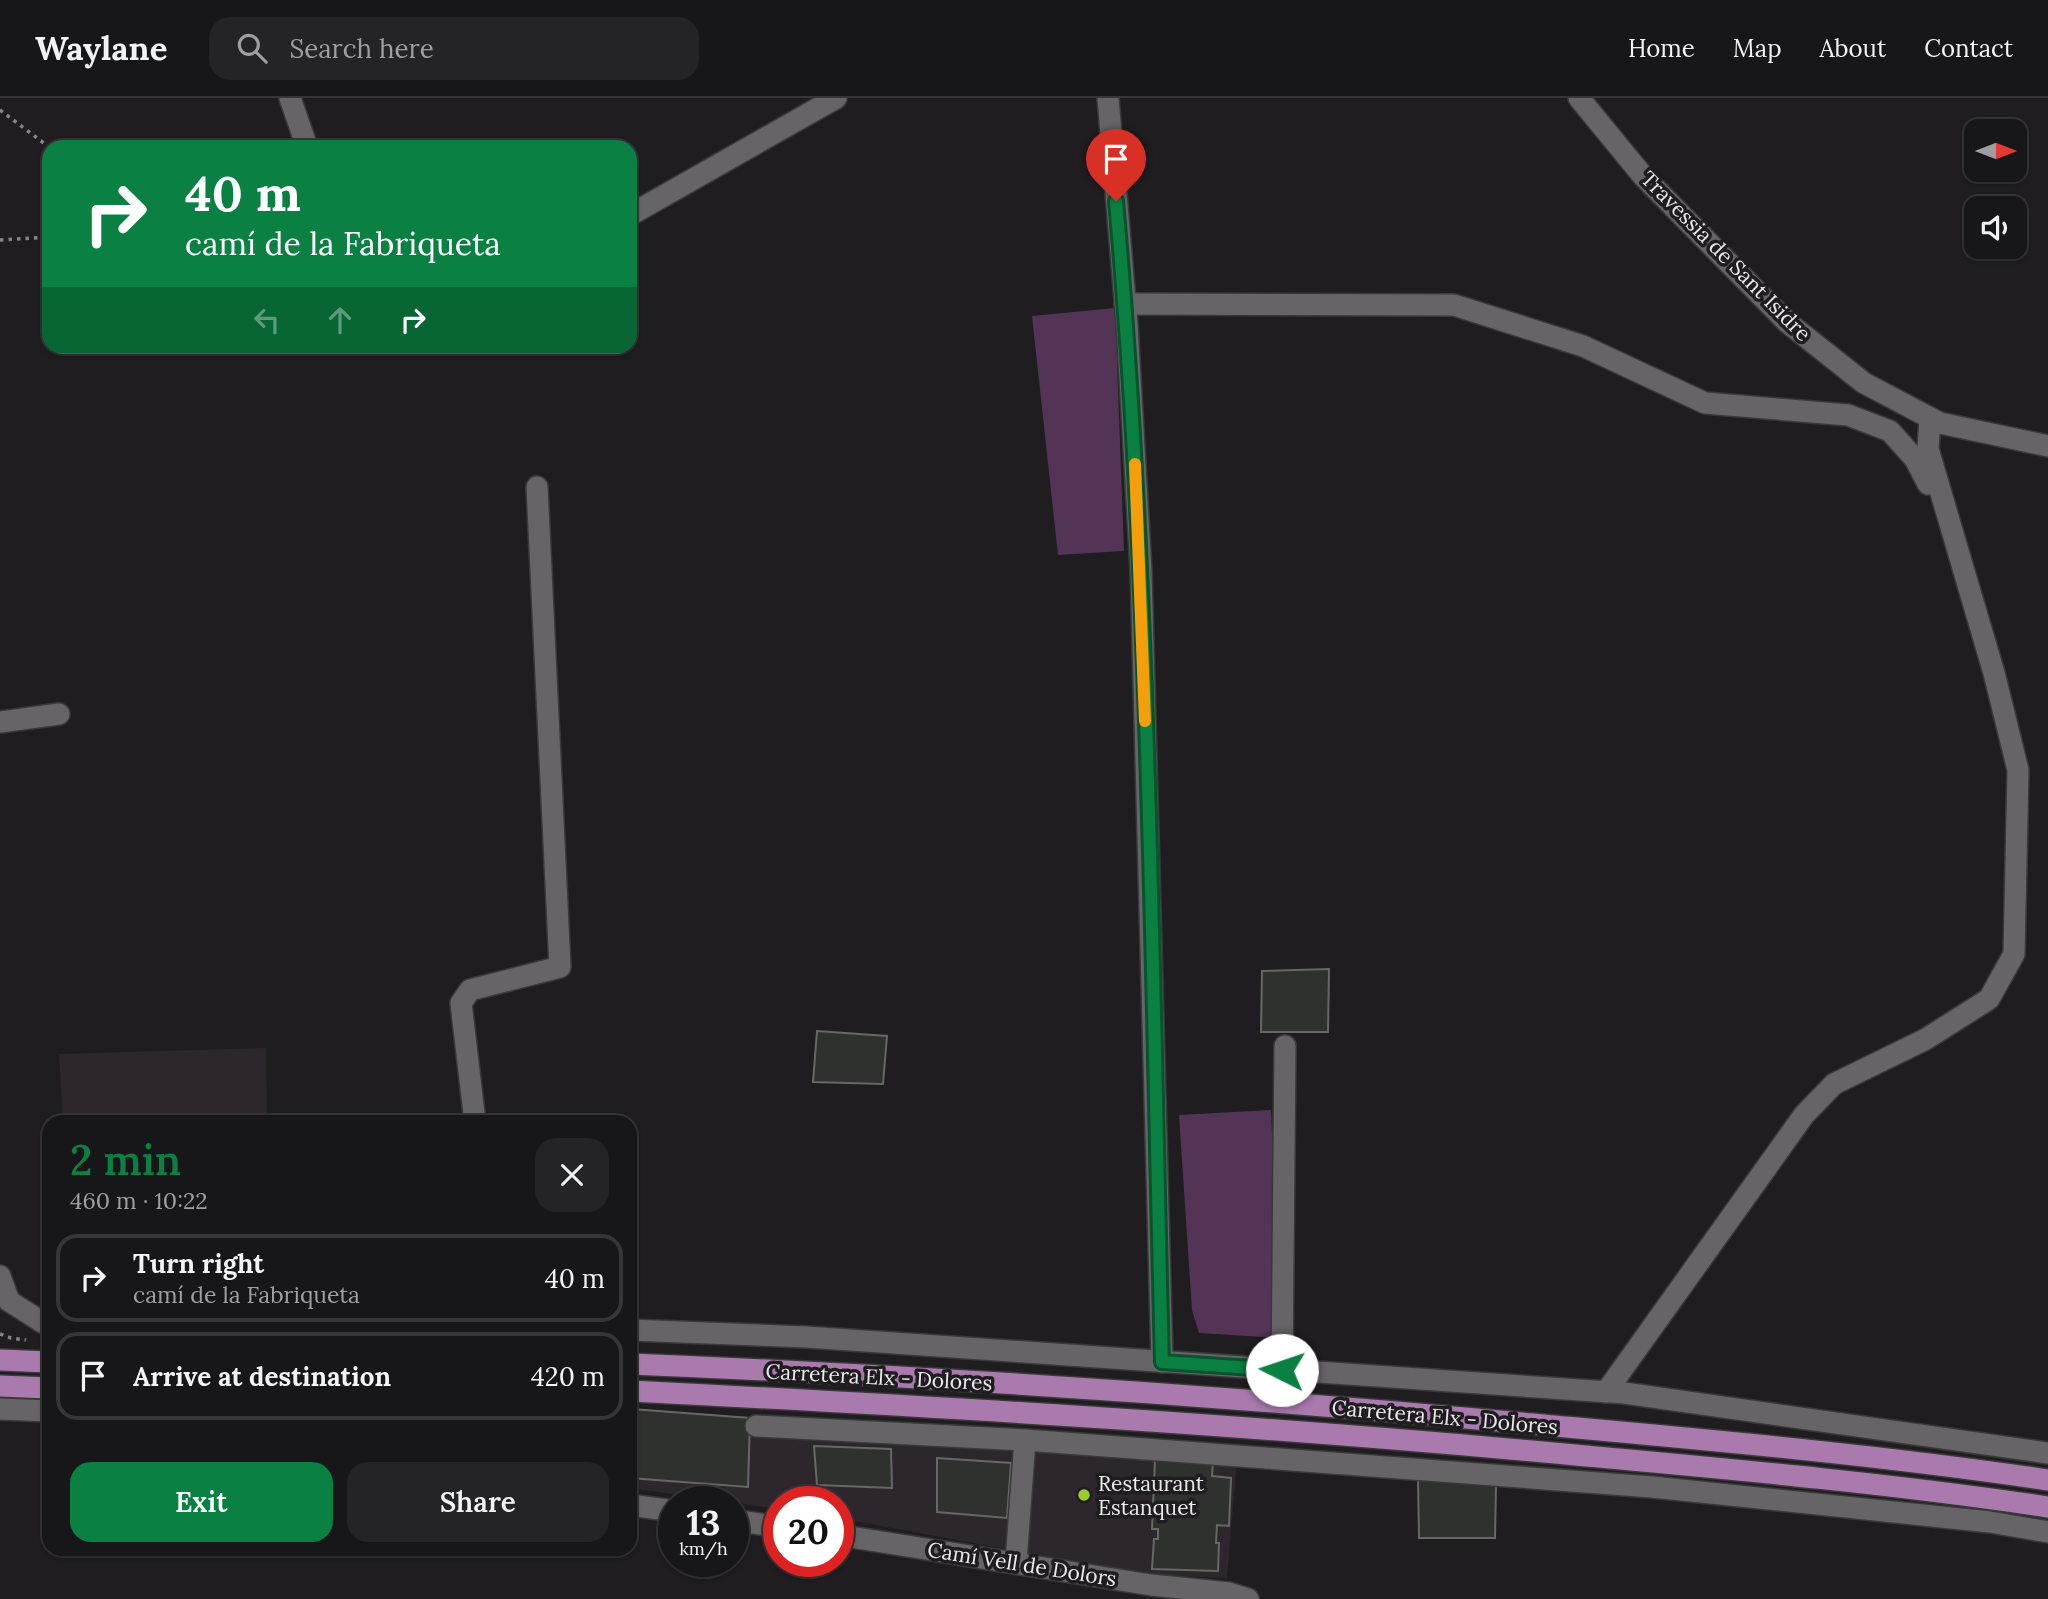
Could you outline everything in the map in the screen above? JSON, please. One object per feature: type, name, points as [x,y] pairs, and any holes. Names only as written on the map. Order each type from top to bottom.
[{"type":"main road","points":[[0,1360],[42,1362]]},
{"type":"main road","name":"Carretera Elx - Dolores","points":[[637,1364],[1007,1384],[1400,1412],[1853,1456],[2048,1480]]},
{"type":"main road","points":[[0,1386],[42,1388]]},
{"type":"main road","name":"Carretera Elx - Dolores","points":[[637,1391],[1004,1410],[1404,1439],[1727,1469],[1975,1496],[2048,1507]]},
{"type":"street","points":[[290,98],[305,140]]},
{"type":"street","points":[[637,211],[836,98]]},
{"type":"street","points":[[1108,98],[1125,304],[1141,571],[1162,1362]]},
{"type":"street","name":"Travessia de Sant Isidre","points":[[1578,98],[1643,176],[1787,322],[1864,383],[1940,423],[2048,446]]},
{"type":"street","points":[[1125,304],[1454,305],[1583,346],[1704,403],[1848,415],[1889,431],[1915,459],[1950,526]]},
{"type":"street","points":[[1606,1392],[1804,1115],[1834,1084],[1926,1039],[1989,999],[2014,954],[2018,770],[1994,673],[1928,449],[1930,418]]},
{"type":"street","points":[[474,1115],[461,1003],[470,990],[560,967],[537,487]]},
{"type":"street","points":[[0,722],[59,714]]},
{"type":"street","points":[[1282,1370],[1285,1046]]},
{"type":"street","points":[[0,1276],[9,1301],[42,1322]]},
{"type":"street","points":[[637,1330],[806,1337],[1606,1392],[2048,1453]]},
{"type":"street","points":[[0,1409],[42,1411]]},
{"type":"street","points":[[756,1426],[1025,1440],[1652,1487],[1990,1522],[2048,1532]]},
{"type":"street","points":[[1016,1562],[1025,1440]]},
{"type":"street","points":[[637,1506],[658,1509]]},
{"type":"street","name":"Camí Vell de Dolors","points":[[854,1537],[1016,1562],[1151,1592],[1229,1593],[1248,1599]]},
{"type":"path","points":[[0,110],[42,142]]},
{"type":"path","points":[[0,240],[42,237]]},
{"type":"path","points":[[0,1334],[34,1340]]},
{"type":"shaded area","points":[[1115,308],[1124,551],[1058,555],[1032,316]]},
{"type":"shaded area","points":[[266,1048],[267,1115],[63,1115],[59,1054]]},
{"type":"shaded area","points":[[1271,1110],[1281,1338],[1199,1333],[1192,1310],[1179,1115]]},
{"type":"shaded area","points":[[637,1410],[750,1418],[752,1432],[1237,1460],[1227,1578],[1147,1575],[854,1521],[854,1486],[763,1486],[763,1507],[749,1505],[749,1486],[658,1486],[658,1492],[637,1489]]},
{"type":"building","points":[[1329,969],[1328,1032],[1261,1032],[1262,971]]},
{"type":"building","points":[[817,1031],[887,1036],[883,1084],[813,1082]]},
{"type":"building","points":[[637,1409],[750,1418],[748,1486],[637,1479]]},
{"type":"building","points":[[814,1446],[891,1449],[892,1488],[817,1485]]},
{"type":"building","points":[[937,1458],[1011,1463],[1007,1518],[937,1512]]},
{"type":"building","points":[[1155,1460],[1213,1463],[1212,1476],[1231,1478],[1229,1526],[1217,1525],[1218,1571],[1152,1569],[1154,1539],[1158,1539],[1158,1529],[1152,1529]]},
{"type":"building","points":[[1418,1480],[1496,1485],[1495,1538],[1419,1538]]},
{"type":"slow traffic","points":[[1135,464],[1145,721]]},
{"type":"place","name":"Restaurant Estanquet","points":[[1084,1495]]},
{"type":"route","points":[[1116,201],[1127,324],[1141,571],[1162,1362],[1282,1370]]}]
